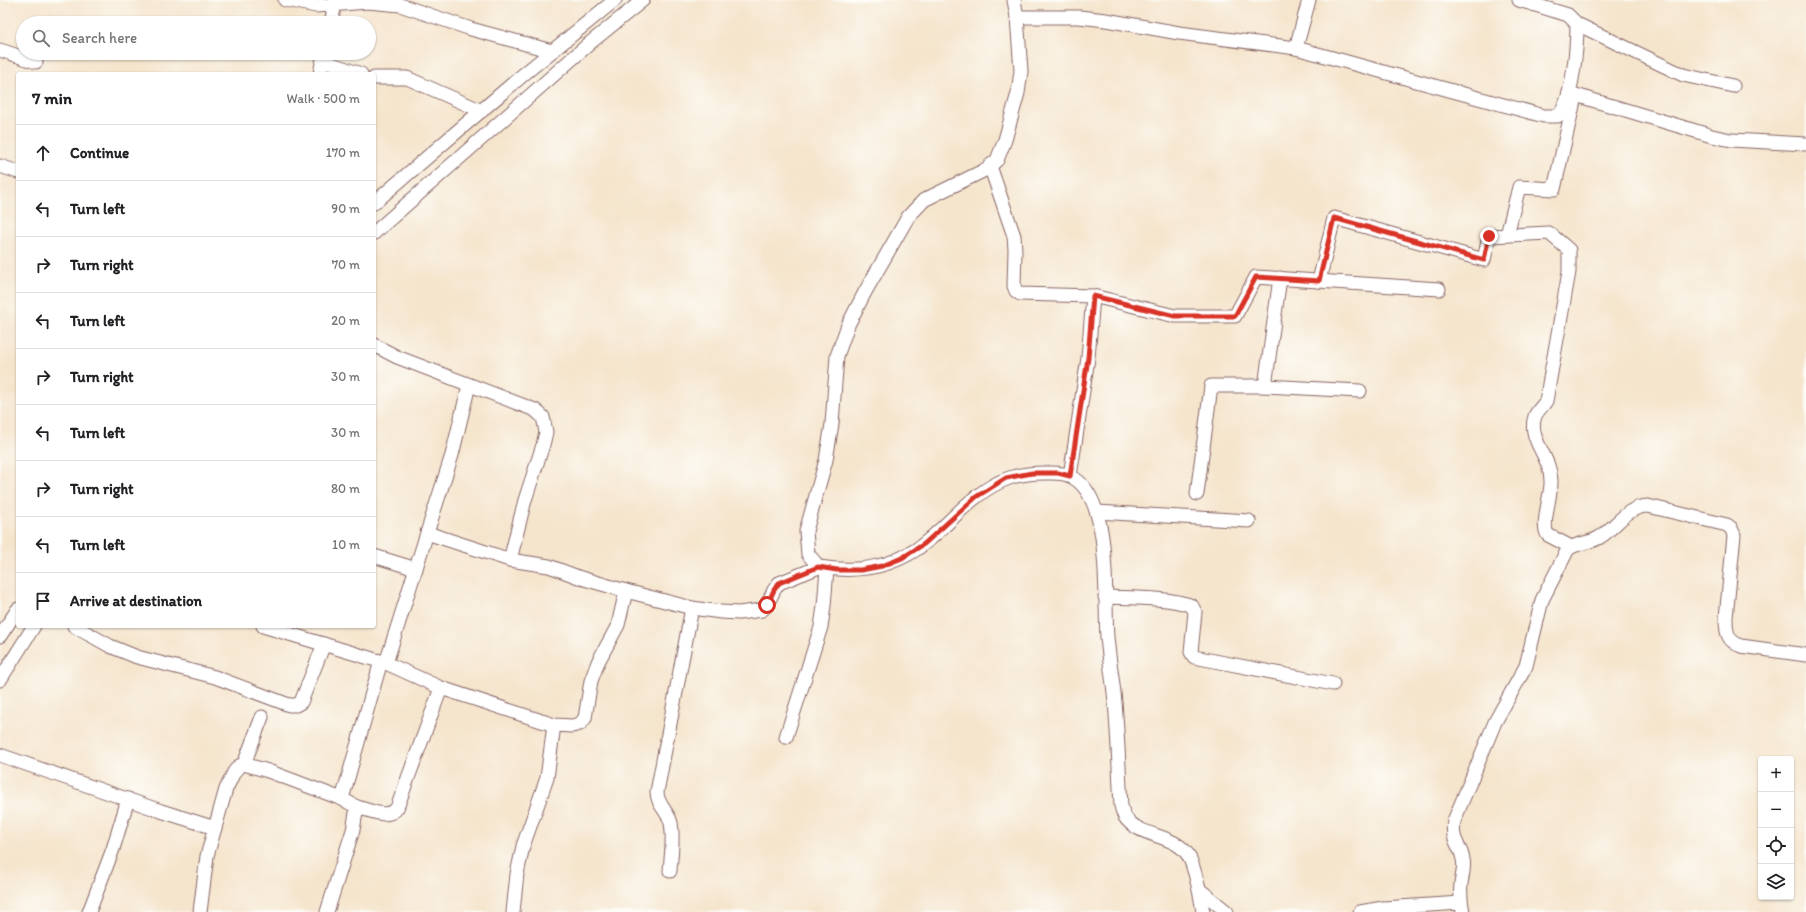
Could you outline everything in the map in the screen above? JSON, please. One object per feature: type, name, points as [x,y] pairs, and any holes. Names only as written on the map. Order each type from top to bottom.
[{"type":"street","points":[[285,0],[316,6],[383,2],[400,5],[471,29],[552,51]]},
{"type":"street","points":[[376,200],[552,51],[615,0]]},
{"type":"street","points":[[376,231],[590,43],[643,0]]},
{"type":"street","points":[[786,737],[821,627],[824,606],[823,568],[808,554],[806,531],[826,460],[832,424],[837,356],[848,325],[915,207],[924,200],[985,170],[997,160],[1005,140],[1018,93],[1021,71],[1017,17],[1014,0]]},
{"type":"street","points":[[1296,48],[1309,0]]},
{"type":"street","points":[[1519,0],[1568,15],[1578,24],[1683,75],[1733,86]]},
{"type":"street","points":[[332,16],[335,4]]},
{"type":"street","points":[[1017,17],[1079,17],[1106,20],[1179,33],[1296,48],[1544,116],[1558,116],[1564,111],[1572,94]]},
{"type":"street","points":[[1507,235],[1519,187],[1554,189],[1572,94],[1578,24]]},
{"type":"street","points":[[0,50],[16,55]]},
{"type":"street","points":[[30,60],[36,62]]},
{"type":"street","points":[[320,72],[323,60]]},
{"type":"street","points":[[331,60],[358,72]]},
{"type":"street","points":[[376,78],[407,78],[482,110]]},
{"type":"street","points":[[1572,94],[1712,136],[1731,140],[1806,144]]},
{"type":"street","points":[[0,166],[16,171]]},
{"type":"street","points":[[990,166],[1014,236],[1016,250],[1014,286],[1016,291],[1020,294],[1093,296],[1175,316],[1235,316],[1256,277],[1439,290]]},
{"type":"street","points":[[1319,281],[1334,218],[1484,260],[1489,236],[1549,233],[1568,250],[1568,272],[1546,401],[1535,416],[1534,433],[1536,443],[1543,452],[1551,474],[1551,493],[1545,523],[1546,532],[1548,535],[1571,547]]},
{"type":"street","points":[[1265,386],[1280,278]]},
{"type":"street","points":[[1070,476],[1088,358],[1093,296]]},
{"type":"street","points":[[376,346],[397,357],[535,410],[543,417],[546,432],[525,500],[510,560]]},
{"type":"street","points":[[342,800],[383,662],[416,568],[452,455],[469,385]]},
{"type":"street","points":[[1197,494],[1211,386],[1265,386],[1360,390]]},
{"type":"street","points":[[427,534],[510,560],[549,566],[580,578],[692,608],[739,613],[762,610],[767,605],[779,583],[823,568],[861,570],[882,566],[902,558],[924,544],[976,497],[1006,478],[1032,473],[1058,473],[1070,476],[1080,483],[1090,495],[1097,512],[1104,546],[1107,638],[1115,701],[1121,806],[1125,817],[1133,825],[1177,844],[1188,855],[1200,890],[1203,912]]},
{"type":"street","points":[[1360,912],[1383,908],[1462,907],[1463,861],[1454,841],[1452,831],[1454,821],[1495,722],[1526,666],[1542,600],[1564,555],[1571,547],[1600,537],[1629,513],[1640,506],[1648,506],[1727,525],[1731,528],[1734,535],[1726,618],[1726,631],[1729,639],[1734,644],[1741,646],[1806,655]]},
{"type":"street","points":[[1097,512],[1249,521]]},
{"type":"street","points":[[376,557],[416,568]]},
{"type":"street","points":[[270,628],[383,662],[441,688],[554,725],[572,726],[580,724],[585,718],[590,681],[598,662],[618,625],[626,591]]},
{"type":"street","points":[[1105,597],[1173,602],[1192,606],[1195,612],[1191,652],[1194,657],[1333,684]]},
{"type":"street","points":[[670,871],[671,824],[668,815],[657,800],[657,792],[692,608]]},
{"type":"street","points":[[0,636],[16,612]]},
{"type":"street","points":[[0,680],[33,628]]},
{"type":"street","points":[[78,628],[110,646],[137,657],[215,677],[289,705],[296,705],[301,702],[324,644]]},
{"type":"street","points":[[244,764],[268,771],[357,807],[383,814],[389,814],[394,812],[397,808],[441,688]]},
{"type":"street","points":[[200,912],[207,856],[226,789],[234,772],[244,764],[262,717]]},
{"type":"street","points":[[513,912],[517,874],[523,846],[547,778],[554,725]]},
{"type":"street","points":[[0,755],[215,828]]},
{"type":"street","points":[[89,912],[114,849],[128,799]]},
{"type":"street","points":[[327,912],[354,824],[357,807]]},
{"type":"street","points":[[1200,890],[1227,912]]},
{"type":"route","points":[[767,605],[779,583],[818,567],[837,570],[861,570],[882,566],[902,558],[924,544],[976,497],[1006,478],[1032,473],[1058,473],[1070,476],[1088,358],[1093,296],[1175,316],[1235,316],[1256,277],[1319,281],[1334,218],[1484,260],[1489,236]]}]
